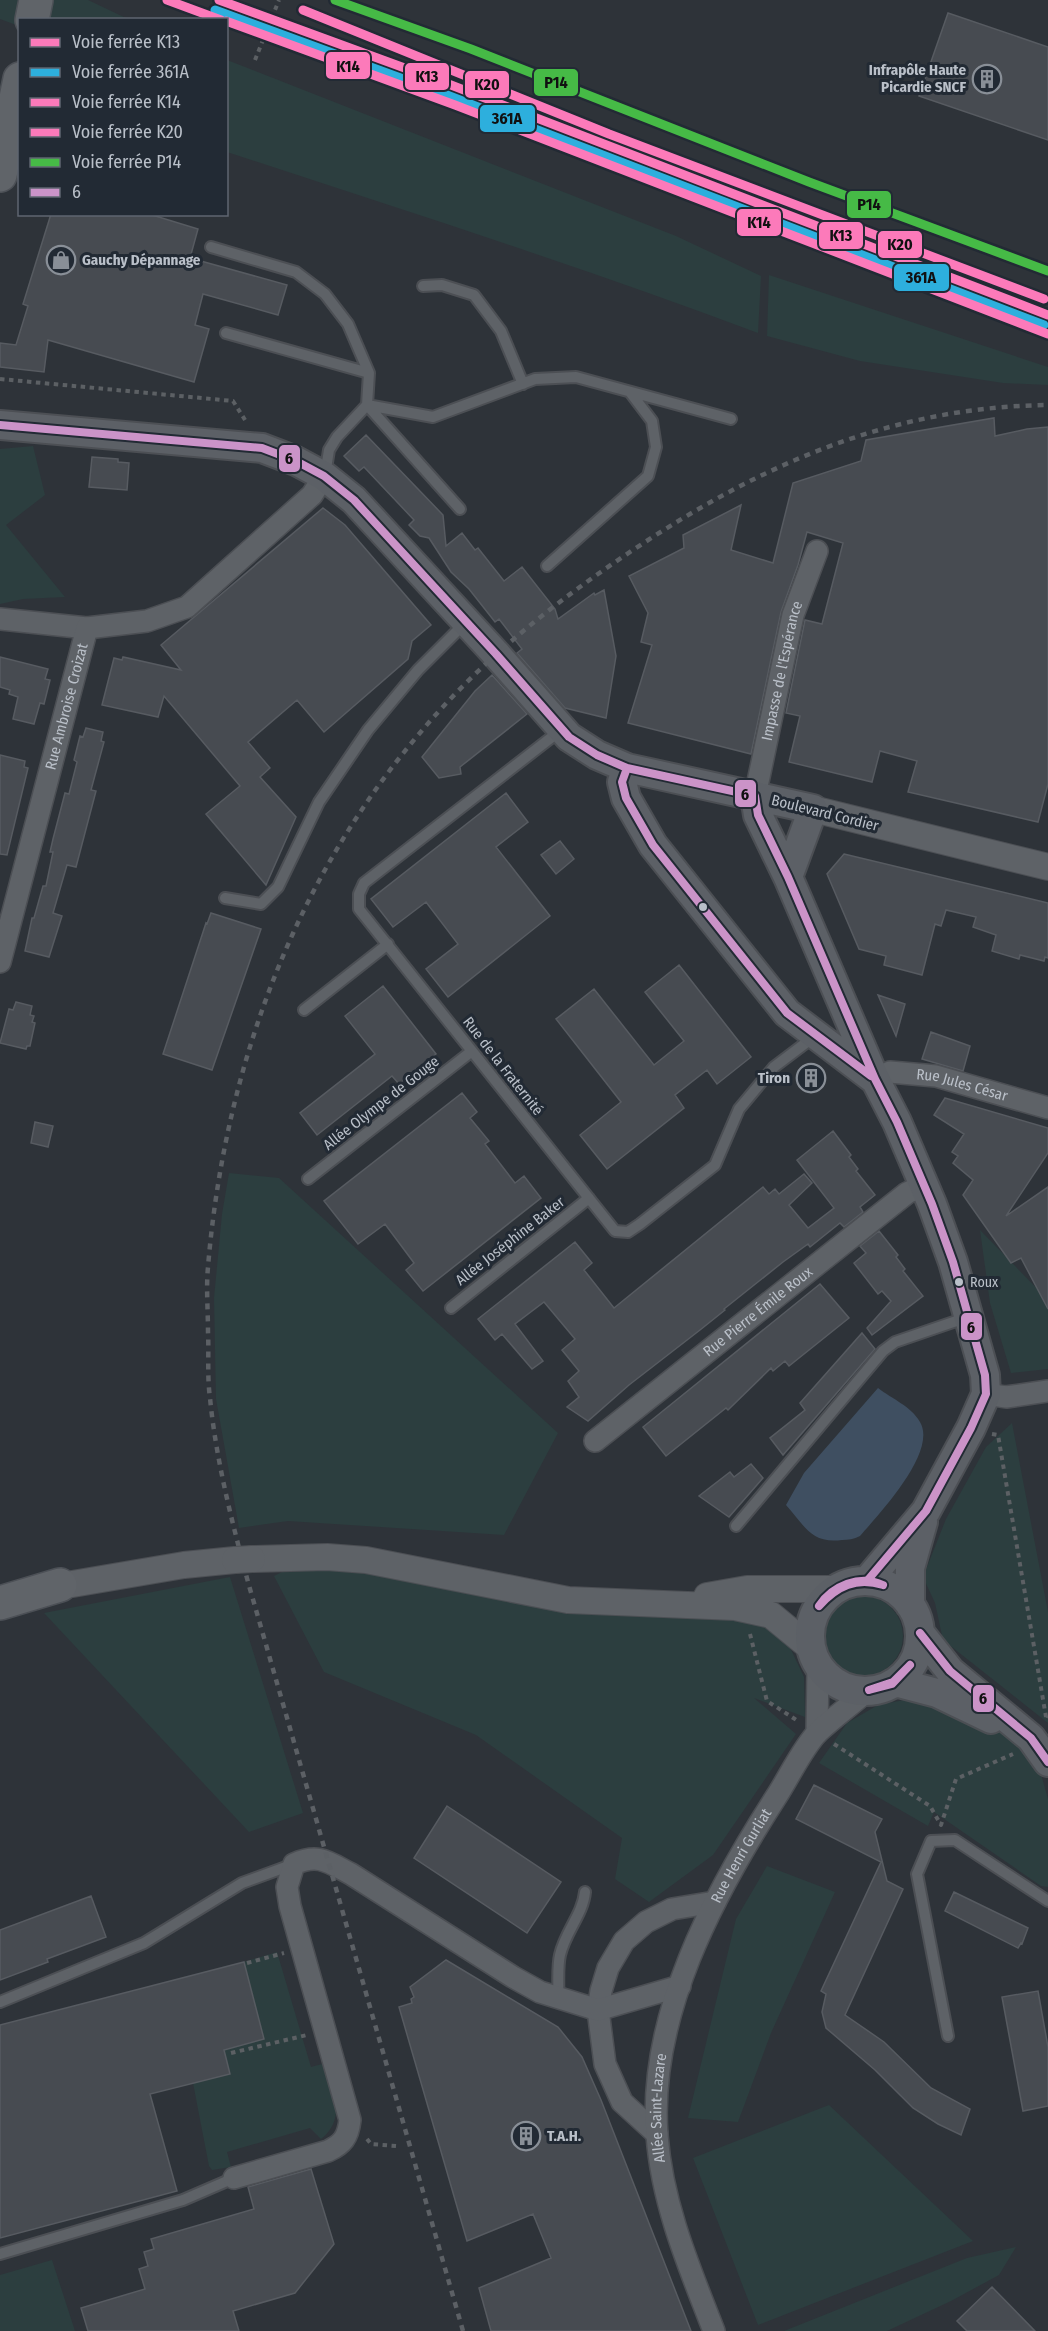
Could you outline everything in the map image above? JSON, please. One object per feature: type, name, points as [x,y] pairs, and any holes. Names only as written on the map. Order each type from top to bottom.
[{"type":"main road","points":[[32,18],[36,0]]},
{"type":"main road","points":[[0,175],[18,89]]},
{"type":"main road","name":"Boulevard Cordier","points":[[0,425],[262,448],[296,461],[324,476],[354,500],[500,658],[569,737],[627,768],[813,809]]},
{"type":"main road","points":[[627,768],[622,782],[626,798],[653,845],[787,1013],[875,1079]]},
{"type":"main road","points":[[755,796],[758,815],[788,877],[875,1079],[897,1122],[924,1185],[953,1262],[985,1375],[986,1394],[971,1428],[926,1511],[867,1581]]},
{"type":"main road","points":[[788,877],[813,809]]},
{"type":"main road","points":[[910,1605],[910,1568],[926,1511]]},
{"type":"main road","points":[[867,1581],[884,1584],[910,1605],[917,1619],[920,1633],[917,1652],[909,1669],[895,1682],[882,1689],[867,1691],[848,1689],[831,1680],[814,1657],[810,1631],[814,1615],[822,1600],[835,1589],[850,1583],[867,1581]]},
{"type":"main road","points":[[0,1591],[60,1585]]},
{"type":"main road","points":[[0,1603],[60,1585]]},
{"type":"main road","points":[[920,1633],[950,1671],[1031,1738],[1048,1762]]},
{"type":"main road","points":[[895,1682],[937,1693],[1031,1738]]},
{"type":"street","name":"Rue Ambroise Croizat","points":[[0,962],[87,628],[147,621],[187,607],[312,495],[324,476]]},
{"type":"street","name":"Impasse de l'Espérance","points":[[755,796],[793,615],[817,551]]},
{"type":"street","points":[[0,619],[87,628]]},
{"type":"street","name":"Boulevard Cordier","points":[[813,809],[1048,867]]},
{"type":"street","name":"Rue Jules César","points":[[875,1079],[890,1072],[936,1076],[1048,1108]]},
{"type":"street","name":"Rue Pierre Émile Roux","points":[[595,1441],[907,1193],[924,1185]]},
{"type":"street","points":[[986,1394],[1006,1397],[1048,1391]]},
{"type":"street","points":[[0,1598],[60,1585],[184,1565],[327,1557],[366,1560],[568,1600],[735,1607],[771,1615],[814,1657],[817,1733]]},
{"type":"street","points":[[666,1603],[747,1589],[835,1589]]},
{"type":"street","name":"Rue Henri Gurliat","points":[[680,1986],[698,1939],[743,1848],[817,1733],[867,1691]]},
{"type":"street","points":[[234,2178],[334,2148],[340,2145],[349,2134],[350,2120],[287,1887],[294,1864],[314,1858],[327,1862],[416,1914],[513,1977],[540,1992],[558,1998],[598,2010],[680,1986]]},
{"type":"street","points":[[657,2134],[622,2102],[605,2064],[598,2010],[601,1991],[608,1968],[624,1941],[646,1922],[672,1909],[715,1902]]},
{"type":"street","name":"Allée Saint-Lazare","points":[[680,1986],[669,2022],[657,2084],[657,2134],[662,2182],[677,2238],[714,2331]]},
{"type":"lane","points":[[211,247],[296,272],[325,294],[348,324],[369,373],[367,405],[337,437],[329,450],[324,476]]},
{"type":"lane","points":[[423,286],[442,285],[474,295],[501,332],[523,384]]},
{"type":"lane","points":[[226,333],[369,373]]},
{"type":"lane","points":[[367,405],[433,417],[535,379],[576,377],[731,419]]},
{"type":"lane","points":[[547,566],[648,476],[656,447],[652,421],[630,392]]},
{"type":"lane","points":[[367,405],[460,509]]},
{"type":"lane","points":[[225,898],[261,904],[278,887],[319,802],[368,730],[418,669],[466,622]]},
{"type":"lane","name":"Rue de la Fraternité","points":[[562,729],[364,883],[359,894],[359,909],[615,1231],[628,1232],[715,1165],[739,1109],[774,1067],[817,1035]]},
{"type":"lane","points":[[304,1010],[388,945]]},
{"type":"lane","name":"Allée Olympe de Gouge","points":[[309,1179],[472,1051]]},
{"type":"lane","name":"Allée Joséphine Baker","points":[[451,1308],[589,1198]]},
{"type":"lane","points":[[736,1526],[883,1351],[895,1342],[969,1317]]},
{"type":"lane","points":[[948,2036],[917,1874],[931,1841],[955,1840],[1048,1901]]},
{"type":"lane","points":[[0,2002],[144,1943],[242,1883],[294,1864]]},
{"type":"lane","points":[[558,1998],[560,1957],[568,1931],[584,1902],[585,1892]]},
{"type":"lane","points":[[0,2254],[183,2200],[234,2178]]},
{"type":"path","points":[[255,60],[279,0]]},
{"type":"path","points":[[0,379],[233,401],[262,448]]},
{"type":"path","points":[[247,1963],[302,1947]]},
{"type":"path","points":[[231,2053],[325,2030]]},
{"type":"path","points":[[350,2120],[371,2144],[396,2146]]},
{"type":"shaded area","points":[[0,0],[88,0],[126,18],[18,18],[18,26],[0,19]]},
{"type":"shaded area","points":[[228,60],[676,236],[761,276],[758,333],[559,262],[228,152]]},
{"type":"shaded area","points":[[769,275],[1048,367],[1048,385],[1003,383],[860,361],[767,336]]},
{"type":"shaded area","points":[[33,446],[45,495],[6,525],[65,597],[23,599],[0,604],[0,449]]},
{"type":"shaded area","points":[[229,1173],[279,1178],[558,1433],[504,1535],[288,1521],[239,1528],[216,1399],[214,1298],[222,1214]]},
{"type":"shaded area","points":[[980,1230],[1048,1300],[1048,1369],[1011,1373],[990,1303]]},
{"type":"shaded area","points":[[1012,1423],[1048,1612],[1048,1723],[943,1640],[935,1603],[923,1577],[946,1519],[986,1447]]},
{"type":"shaded area","points":[[296,1565],[445,1583],[607,1615],[715,1617],[765,1621],[785,1637],[804,1677],[805,1717],[754,1698],[796,1734],[713,1855],[649,1902],[615,1879],[622,1838],[476,1735],[324,1672],[274,1576]]},
{"type":"shaded area","points":[[230,1577],[303,1813],[249,1832],[44,1613]]},
{"type":"shaded area","points":[[863,1596],[878,1599],[891,1608],[900,1621],[903,1636],[900,1651],[891,1664],[878,1673],[863,1676],[848,1673],[835,1664],[826,1651],[823,1636],[826,1621],[835,1608],[848,1599]]},
{"type":"shaded area","points":[[931,1695],[1005,1734],[1037,1760],[1048,1799],[1048,1887],[1041,1886],[934,1812],[928,1826],[819,1763],[847,1723],[878,1705]]},
{"type":"shaded area","points":[[767,1866],[835,1892],[771,2033],[738,2122],[688,2118],[736,1919]]},
{"type":"shaded area","points":[[277,1952],[311,2067],[322,2064],[325,2071],[328,2070],[335,2098],[336,2115],[328,2132],[321,2139],[310,2128],[227,2152],[231,2167],[212,2170],[209,2166],[193,2083],[230,2074],[224,2050],[264,2039],[244,1962]]},
{"type":"shaded area","points":[[829,2105],[973,2241],[758,2325],[693,2158]]},
{"type":"shaded area","points":[[1016,2247],[999,2275],[887,2331],[784,2331],[967,2258]]},
{"type":"shaded area","points":[[52,2260],[75,2331],[0,2331],[0,2275]]},
{"type":"water","points":[[878,1388],[916,1416],[923,1435],[921,1450],[914,1466],[892,1499],[860,1536],[846,1540],[823,1539],[810,1532],[786,1505],[804,1473]]},
{"type":"building","name":"Infrapôle Haute Picardie SNCF","points":[[948,13],[1048,47],[1048,140],[919,96]]},
{"type":"building","points":[[50,216],[156,216],[198,229],[190,258],[287,285],[278,315],[203,294],[195,325],[209,329],[194,382],[48,340],[44,372],[0,367],[0,343],[16,345],[28,306],[23,304]]},
{"type":"building","points":[[994,418],[995,436],[1048,427],[1048,784],[1038,822],[908,792],[917,761],[880,751],[872,782],[789,762],[800,716],[786,713],[805,620],[822,624],[843,543],[807,532],[781,612],[751,754],[628,723],[652,645],[641,642],[648,613],[629,576],[684,548],[683,535],[741,505],[731,550],[773,563],[793,483],[861,461],[866,440]]},
{"type":"building","points":[[366,435],[443,515],[446,546],[462,533],[475,550],[478,548],[504,581],[522,567],[555,609],[558,619],[594,593],[595,595],[604,590],[616,656],[606,718],[565,708],[517,653],[522,649],[499,619],[495,622],[469,589],[451,572],[429,538],[420,536],[409,525],[414,520],[364,467],[359,471],[344,456]]},
{"type":"building","points":[[92,457],[118,459],[118,462],[129,463],[127,490],[89,487]]},
{"type":"building","points":[[323,508],[345,525],[431,625],[412,641],[408,659],[324,732],[297,700],[248,742],[270,768],[260,777],[296,817],[266,885],[206,814],[240,786],[164,696],[158,717],[102,705],[114,658],[122,660],[123,657],[181,670],[161,645]]},
{"type":"building","points":[[0,657],[48,669],[45,679],[50,680],[44,704],[40,703],[34,724],[13,719],[18,697],[9,694],[10,690],[0,687]]},
{"type":"building","points":[[492,675],[527,714],[460,767],[461,774],[439,778],[422,757],[475,691]]},
{"type":"building","points":[[86,728],[103,732],[101,741],[104,742],[91,790],[96,791],[76,867],[67,865],[53,913],[62,916],[49,957],[25,951],[32,918],[34,918],[43,886],[46,886],[53,852],[50,852],[65,793],[69,794],[77,762],[74,760],[80,736],[83,737]]},
{"type":"building","points":[[0,755],[25,761],[24,767],[28,768],[7,855],[0,854]]},
{"type":"building","points":[[506,793],[528,822],[496,847],[550,916],[448,997],[426,969],[458,944],[426,902],[393,927],[371,899]]},
{"type":"building","points":[[560,841],[574,859],[556,874],[541,855]]},
{"type":"building","points":[[844,854],[1048,903],[1048,958],[1045,957],[1044,961],[1020,955],[1019,959],[992,951],[996,935],[973,927],[976,917],[946,910],[941,926],[935,924],[922,975],[884,965],[886,956],[859,949],[827,874]]},
{"type":"building","points":[[211,913],[261,929],[212,1070],[163,1054]]},
{"type":"building","points":[[679,965],[751,1057],[717,1084],[707,1070],[675,1095],[684,1108],[607,1169],[580,1135],[621,1102],[556,1019],[594,989],[654,1065],[684,1041],[645,992]]},
{"type":"building","points":[[383,986],[436,1054],[399,1084],[392,1076],[317,1135],[300,1113],[375,1054],[345,1016]]},
{"type":"building","points":[[878,995],[905,1004],[896,1036],[885,1011]]},
{"type":"building","points":[[16,1002],[32,1006],[30,1015],[34,1016],[32,1022],[35,1023],[30,1046],[26,1049],[0,1043],[9,1009],[13,1010]]},
{"type":"building","points":[[931,1032],[970,1046],[963,1071],[922,1059]]},
{"type":"building","points":[[462,1093],[477,1112],[470,1118],[489,1141],[485,1144],[515,1183],[524,1176],[541,1198],[423,1291],[406,1270],[414,1263],[385,1224],[358,1244],[324,1201]]},
{"type":"building","points":[[945,1098],[1048,1128],[1048,1153],[1006,1216],[1048,1187],[1048,1309],[1021,1258],[1011,1263],[963,1195],[973,1180],[953,1163],[958,1156],[952,1152],[964,1134],[934,1115]]},
{"type":"building","points":[[35,1122],[53,1126],[48,1147],[31,1143]]},
{"type":"building","points":[[833,1131],[851,1155],[849,1157],[858,1169],[856,1171],[875,1195],[860,1207],[863,1212],[844,1227],[840,1223],[810,1247],[808,1244],[783,1262],[629,1385],[588,1421],[567,1407],[579,1397],[568,1381],[579,1371],[562,1350],[575,1339],[544,1302],[515,1324],[543,1361],[532,1369],[502,1334],[495,1340],[478,1319],[575,1242],[592,1263],[584,1270],[614,1308],[763,1187],[769,1194],[775,1189],[779,1194],[804,1174],[812,1183],[789,1205],[808,1228],[834,1208],[797,1160]]},
{"type":"building","points":[[879,1231],[898,1255],[896,1257],[905,1269],[903,1271],[923,1296],[872,1335],[867,1328],[891,1301],[882,1291],[878,1294],[854,1263],[866,1253],[860,1246]]},
{"type":"building","points":[[820,1284],[849,1318],[789,1366],[785,1361],[773,1371],[771,1368],[728,1410],[726,1408],[666,1456],[643,1427]]},
{"type":"building","points":[[862,1333],[875,1349],[783,1455],[770,1438],[805,1410],[800,1403]]},
{"type":"building","points":[[751,1464],[763,1478],[729,1517],[699,1496],[730,1472],[734,1477]]},
{"type":"building","points":[[814,1785],[882,1819],[875,1832],[887,1881],[903,1889],[845,2015],[884,2042],[931,2088],[970,2109],[961,2135],[913,2108],[875,2070],[826,2028],[822,2012],[826,1994],[821,1991],[881,1862],[796,1819]]},
{"type":"building","points":[[447,1806],[561,1882],[527,1933],[414,1858]]},
{"type":"building","points":[[954,1892],[1028,1928],[1022,1944],[1018,1948],[945,1911]]},
{"type":"building","points":[[91,1896],[106,1937],[0,1980],[0,1930]]},
{"type":"building","name":"T.A.H.","points":[[446,1960],[558,2027],[582,2057],[691,2331],[491,2331],[479,2288],[551,2258],[533,2214],[467,2241],[399,2007],[412,2003],[411,1999],[414,1997],[410,1987]]},
{"type":"building","points":[[244,1962],[264,2039],[224,2050],[230,2074],[150,2094],[177,2191],[0,2238],[0,2025]]},
{"type":"building","points":[[1038,1991],[1048,2047],[1048,2106],[1023,2111],[1002,1997]]},
{"type":"building","points":[[311,2169],[334,2244],[295,2293],[233,2311],[239,2331],[88,2331],[81,2308],[145,2289],[139,2269],[148,2266],[144,2252],[154,2249],[151,2239],[254,2209],[248,2187]]},
{"type":"building","points":[[992,2287],[1035,2331],[967,2331],[957,2321]]},
{"type":"railway","points":[[463,2331],[248,1582],[220,1468],[209,1382],[208,1267],[216,1195],[230,1123],[248,1052],[272,984],[301,917],[335,853],[374,792],[443,707],[521,633],[577,589],[636,548],[733,490],[782,466],[832,445],[936,416],[991,408],[1048,405]]},
{"type":"rail line","name":"K14","points":[[167,0],[216,18]]},
{"type":"rail line","name":"K13","points":[[219,0],[451,85],[1048,315]]},
{"type":"rail line","name":"P14","points":[[335,0],[471,49],[809,182],[1048,271]]},
{"type":"rail line","name":"361A","points":[[215,10],[447,95],[1044,325]]},
{"type":"rail line","name":"K20","points":[[303,10],[609,134],[1044,299]]},
{"type":"rail line","name":"K14","points":[[228,22],[455,105],[1048,334]]},
{"type":"transit line","name":"6","points":[[0,425],[262,448],[296,461],[324,476],[354,500],[569,737],[597,755],[627,768],[755,796],[758,815],[788,877],[932,1204],[953,1262],[985,1375],[986,1394],[971,1428],[926,1511],[867,1581]]},
{"type":"transit line","name":"6","points":[[627,768],[622,782],[626,798],[653,845],[787,1013],[871,1076]]},
{"type":"transit line","name":"6","points":[[819,1606],[831,1593],[847,1584],[865,1581],[883,1585]]},
{"type":"transit line","name":"6","points":[[819,1606],[833,1593],[848,1585],[864,1582],[883,1585]]},
{"type":"transit line","name":"6","points":[[920,1633],[950,1671],[1031,1738],[1048,1762]]},
{"type":"transit line","name":"6","points":[[869,1690],[892,1684],[910,1665]]},
{"type":"transit line","name":"6","points":[[869,1690],[893,1682],[910,1665]]},
{"type":"place","name":"Infrapôle Haute Picardie SNCF","points":[[987,79]]},
{"type":"place","name":"Gauchy Dépannage","points":[[61,260]]},
{"type":"place","name":"Tiron","points":[[811,1078]]},
{"type":"place","name":"Roux","points":[[959,1282]]},
{"type":"place","name":"T.A.H.","points":[[526,2136]]}]
